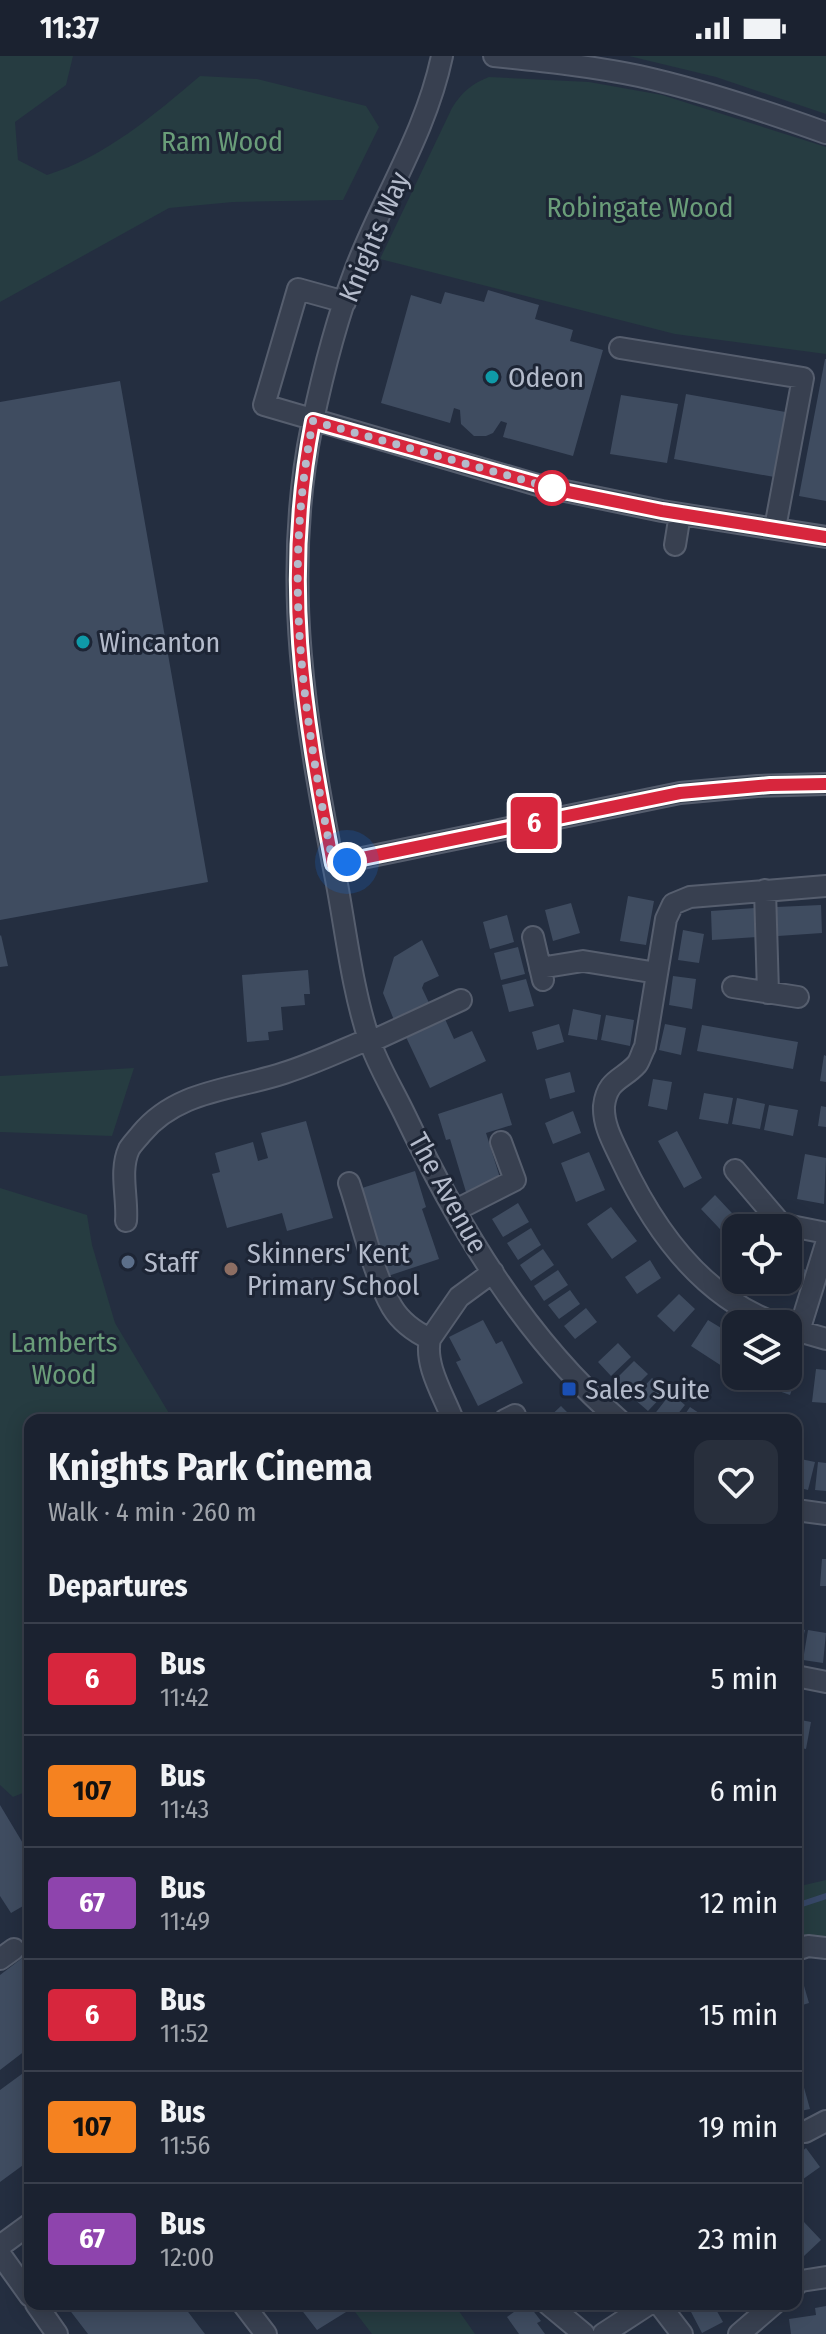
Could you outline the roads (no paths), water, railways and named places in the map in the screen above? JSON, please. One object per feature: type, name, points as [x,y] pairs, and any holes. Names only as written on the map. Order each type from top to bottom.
[{"type":"street","name":"Knights Way","points":[[345,930],[308,729],[298,627],[298,536],[303,477],[313,421],[345,302],[369,239],[426,116],[442,56]]},
{"type":"street","points":[[494,56],[640,76],[699,91],[826,133]]},
{"type":"street","points":[[345,302],[298,289],[264,405],[526,482],[680,514],[826,537]]},
{"type":"street","points":[[620,348],[803,378],[775,528]]},
{"type":"street","points":[[675,545],[680,514]]},
{"type":"street","points":[[333,864],[680,793],[770,785],[826,784]]},
{"type":"street","points":[[745,1310],[727,1299],[690,1267],[663,1233],[632,1183],[605,1122],[607,1094],[616,1079],[636,1064],[645,1047],[666,919],[673,904],[690,897],[826,886]]},
{"type":"street","points":[[765,890],[768,993]]},
{"type":"street","name":"The Avenue","points":[[345,930],[369,1040],[419,1143],[456,1210],[493,1272],[539,1335],[613,1414]]},
{"type":"street","points":[[533,937],[542,974],[583,961],[657,973]]},
{"type":"street","points":[[733,987],[798,997]]},
{"type":"street","points":[[126,1221],[128,1202],[124,1170],[130,1148],[153,1119],[190,1097],[315,1063],[461,1000]]},
{"type":"street","points":[[456,1210],[515,1180],[501,1142]]},
{"type":"street","points":[[735,1170],[781,1224],[826,1233]]},
{"type":"street","points":[[349,1183],[393,1308],[405,1323],[430,1339]]},
{"type":"street","points":[[801,1310],[826,1244]]},
{"type":"street","points":[[451,1414],[431,1363],[430,1339],[459,1297],[493,1272]]},
{"type":"street","points":[[802,1332],[826,1339]]},
{"type":"street","points":[[802,1511],[826,1514]]},
{"type":"street","points":[[802,1677],[826,1682]]},
{"type":"street","points":[[802,1948],[826,1948]]},
{"type":"street","points":[[802,2132],[826,2121]]},
{"type":"street","points":[[0,2246],[24,2228]]},
{"type":"street","points":[[0,2254],[24,2288]]},
{"type":"street","points":[[802,2281],[826,2277]]},
{"type":"street","points":[[40,2310],[57,2334]]},
{"type":"street","points":[[248,2310],[266,2334]]},
{"type":"street","points":[[555,2310],[584,2334]]},
{"type":"street","points":[[603,2334],[640,2310]]},
{"type":"street","points":[[664,2310],[682,2334]]},
{"type":"street","points":[[739,2334],[767,2310]]},
{"type":"waterway","points":[[802,1904],[826,1896]]},
{"type":"place","name":"Odeon","points":[[492,377]]},
{"type":"place","name":"Wincanton","points":[[83,642]]},
{"type":"place","name":"Staff","points":[[128,1262]]},
{"type":"place","name":"Skinners' Kent Primary School","points":[[231,1269]]},
{"type":"place","name":"Sales Suite","points":[[569,1389]]},
{"type":"park label","name":"Ram Wood","points":[[222,141]]},
{"type":"park label","name":"Robingate Wood","points":[[640,207]]},
{"type":"park label","name":"Lamberts Wood","points":[[64,1358]]}]
